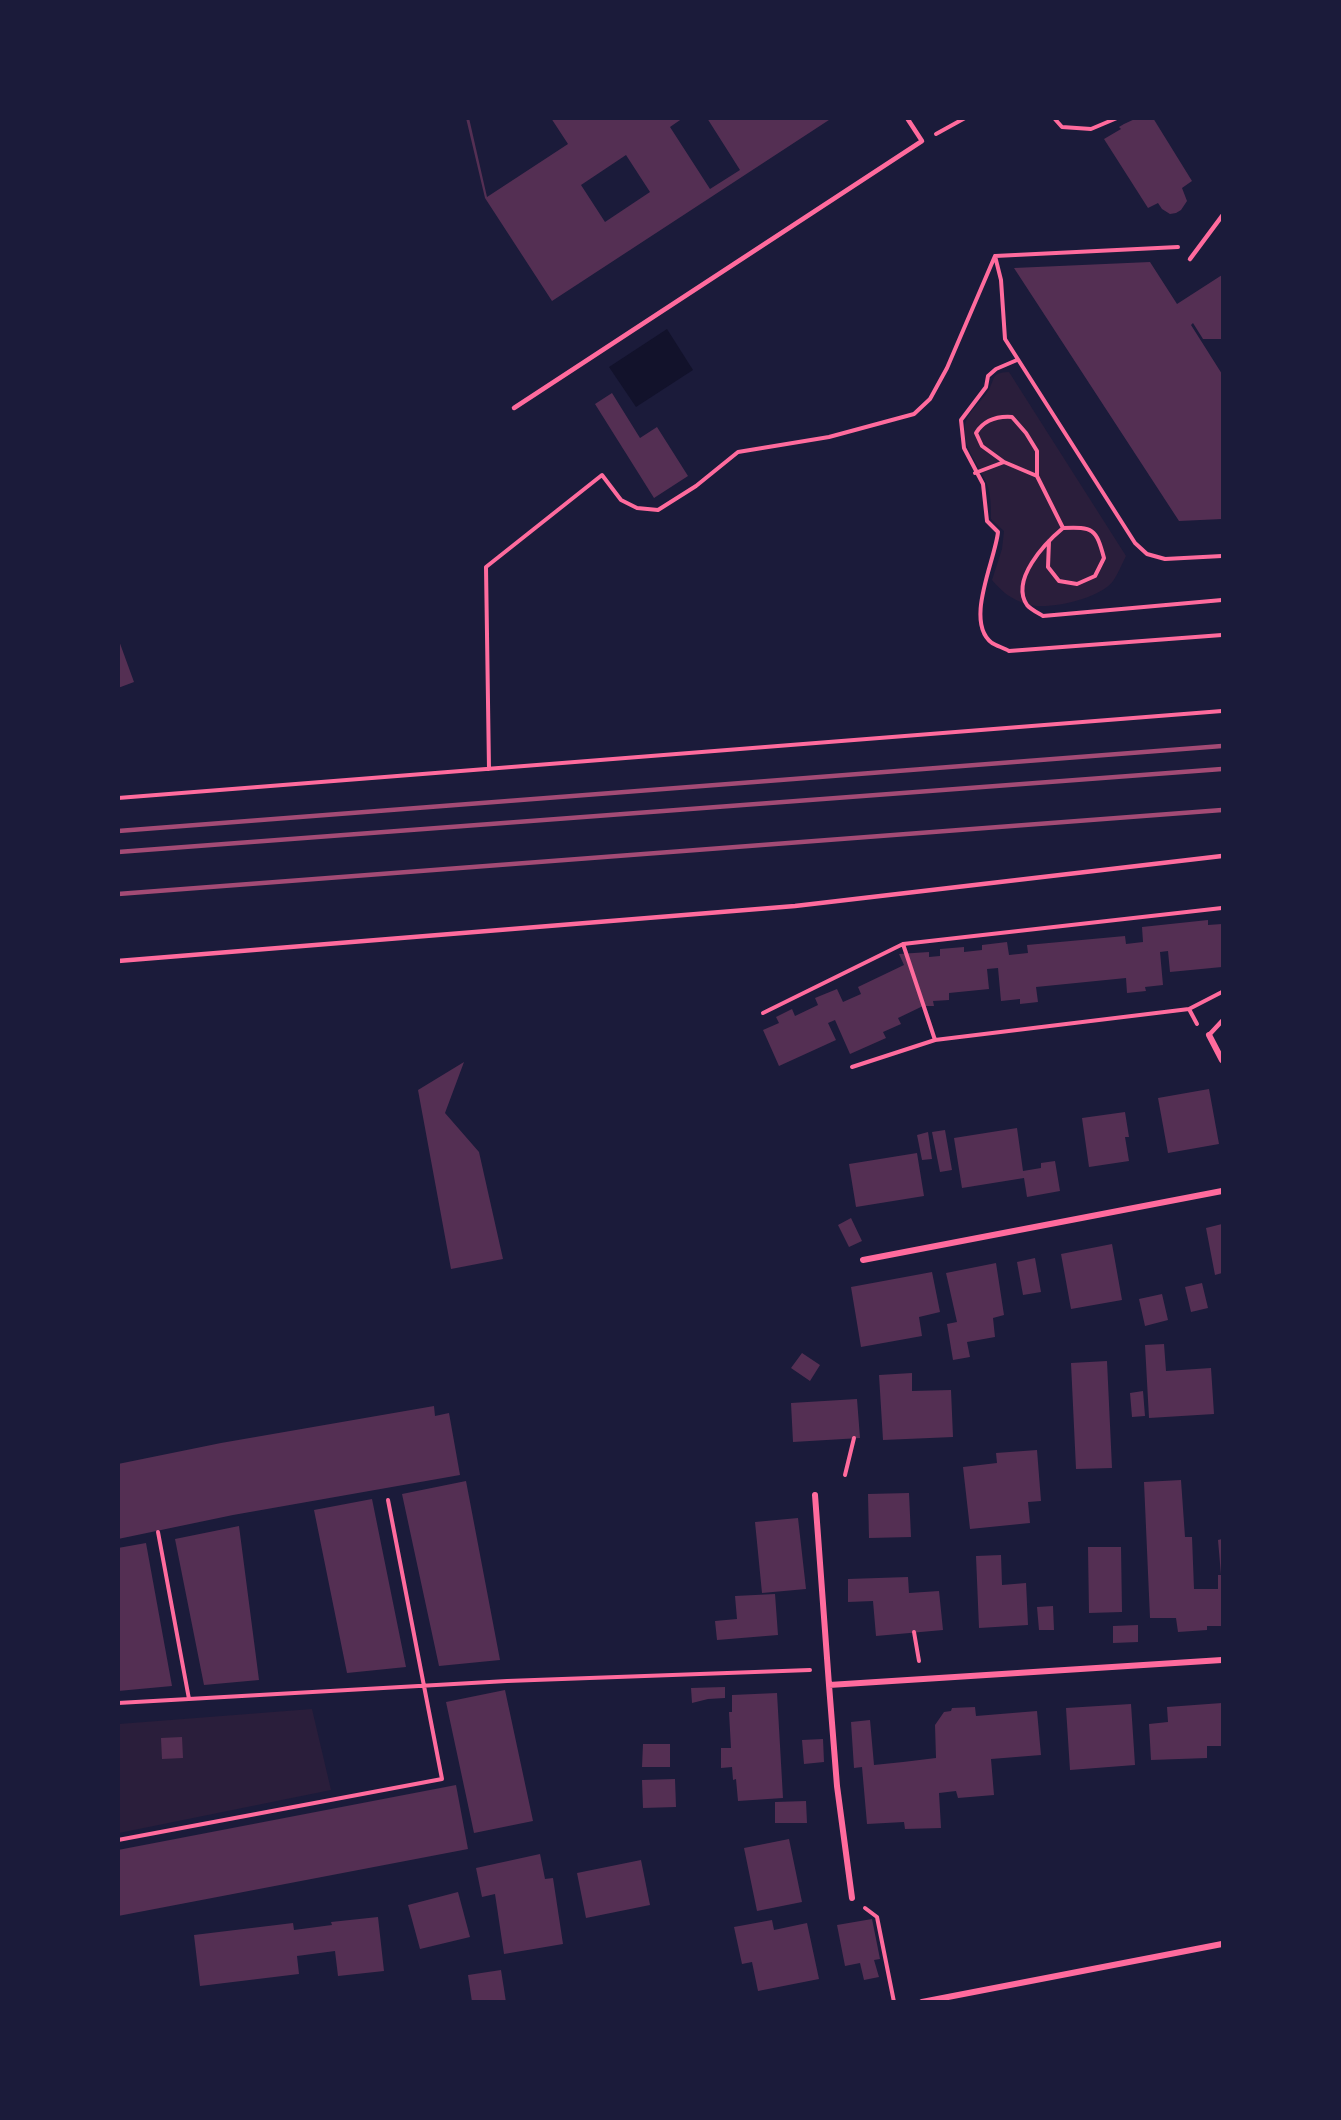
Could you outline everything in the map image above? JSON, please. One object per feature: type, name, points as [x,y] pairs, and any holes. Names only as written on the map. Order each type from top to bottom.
[{"type":"street","points":[[1209,1035],[1222,1060]]},
{"type":"street","points":[[863,1260],[1222,1191]]},
{"type":"street","points":[[815,1495],[837,1786],[852,1898]]},
{"type":"street","points":[[829,1685],[1222,1660]]},
{"type":"street","points":[[922,2001],[1222,1944]]},
{"type":"lane","points":[[514,408],[922,141],[907,118]]},
{"type":"lane","points":[[1190,260],[1222,216]]},
{"type":"lane","points":[[118,961],[795,906],[1222,856]]},
{"type":"lane","points":[[1209,1035],[1222,1021]]},
{"type":"path","points":[[922,141],[965,118]]},
{"type":"path","points":[[1054,118],[1062,127],[1091,129],[1117,118]]},
{"type":"path","points":[[995,256],[1200,246]]},
{"type":"path","points":[[995,256],[1001,280],[1005,339],[1135,543],[1147,554],[1165,559],[1222,556]]},
{"type":"path","points":[[489,769],[486,567],[602,475],[621,500],[637,508],[658,510],[696,486],[738,452],[829,437],[914,414],[930,399],[947,368],[995,256]]},
{"type":"path","points":[[1017,360],[996,369],[988,376],[986,387],[961,420],[964,448],[975,473],[983,484],[987,521],[998,532],[997,548],[980,603],[980,623],[991,642],[1009,651],[1222,634]]},
{"type":"path","points":[[1037,476],[1004,462],[982,446],[976,433],[981,425],[999,417],[1012,417],[1026,433],[1037,451],[1037,476],[1063,528]]},
{"type":"path","points":[[975,473],[1004,462]]},
{"type":"path","points":[[1049,540],[1048,567],[1059,581],[1077,584],[1095,576],[1104,558],[1098,537],[1085,527],[1063,528],[1049,540],[1028,569],[1021,589],[1028,605],[1043,616],[1222,600]]},
{"type":"path","points":[[118,798],[1222,711]]},
{"type":"path","points":[[763,1013],[903,944],[1222,908]]},
{"type":"path","points":[[903,944],[935,1040]]},
{"type":"path","points":[[852,1067],[935,1040],[1189,1009],[1222,992]]},
{"type":"path","points":[[845,1475],[854,1438]]},
{"type":"path","points":[[118,1840],[442,1779],[388,1500]]},
{"type":"path","points":[[158,1532],[189,1699]]},
{"type":"path","points":[[914,1632],[922,1679]]},
{"type":"path","points":[[118,1703],[507,1681],[828,1669]]},
{"type":"path","points":[[852,1898],[877,1917],[894,2001]]},
{"type":"shaded area","points":[[667,329],[693,370],[636,407],[609,367]]},
{"type":"shaded area","points":[[1009,372],[1126,556],[1113,581],[1106,587],[1097,593],[1072,602],[1046,606],[1026,604],[1003,592],[992,580],[1002,549],[1004,531],[991,519],[988,486],[970,453],[964,429],[968,417],[988,391],[994,377]]},
{"type":"shaded area","points":[[312,1709],[331,1790],[119,1833],[119,1724]]},
{"type":"building","points":[[466,118],[469,118],[487,197],[568,144],[551,118],[683,118],[670,127],[710,189],[740,170],[707,118],[832,118],[552,301],[485,198]],"holes":[[[626,155],[650,192],[605,222],[581,185]]]},
{"type":"building","points":[[1137,118],[1153,118],[1192,181],[1182,188],[1187,201],[1176,213],[1170,214],[1158,203],[1148,208],[1104,139],[1121,129],[1119,127]]},
{"type":"building","points":[[1150,262],[1177,304],[1222,275],[1222,339],[1203,339],[1193,323],[1191,325],[1222,374],[1222,519],[1179,521],[1014,268]]},
{"type":"building","points":[[612,393],[640,438],[657,427],[688,476],[654,498],[595,404]]},
{"type":"building","points":[[118,638],[134,682],[118,688]]},
{"type":"building","points":[[1208,920],[1208,925],[1222,924],[1222,967],[1170,972],[1168,951],[1160,952],[1163,985],[1145,987],[1146,991],[1127,993],[1126,978],[1036,987],[1038,1002],[1020,1004],[1020,999],[1001,1001],[998,968],[987,969],[989,989],[949,993],[949,1000],[933,1001],[934,1006],[923,1006],[898,1018],[901,1024],[883,1032],[886,1038],[850,1054],[835,1020],[828,1023],[836,1040],[779,1066],[763,1030],[779,1023],[776,1017],[792,1009],[795,1016],[818,1005],[815,998],[837,989],[843,1002],[861,994],[858,987],[904,965],[899,954],[929,952],[929,957],[940,956],[940,949],[964,947],[964,952],[982,950],[982,945],[1007,942],[1009,955],[1028,953],[1027,945],[1125,936],[1126,944],[1143,942],[1142,927]]},
{"type":"building","points":[[464,1062],[445,1113],[479,1152],[503,1259],[451,1269],[418,1090]]},
{"type":"building","points":[[1209,1089],[1219,1144],[1168,1153],[1158,1098]]},
{"type":"building","points":[[1125,1112],[1129,1137],[1125,1137],[1129,1161],[1089,1167],[1082,1118]]},
{"type":"building","points":[[1017,1128],[1023,1171],[1041,1168],[1041,1163],[1055,1161],[1060,1191],[1027,1197],[1024,1178],[962,1188],[954,1138]]},
{"type":"building","points":[[945,1130],[952,1170],[940,1172],[932,1132]]},
{"type":"building","points":[[928,1132],[932,1159],[922,1160],[917,1135]]},
{"type":"building","points":[[917,1153],[924,1196],[856,1207],[849,1164]]},
{"type":"building","points":[[851,1218],[862,1241],[849,1247],[838,1225]]},
{"type":"building","points":[[1222,1224],[1222,1273],[1215,1275],[1206,1228]]},
{"type":"building","points":[[1112,1244],[1122,1300],[1071,1309],[1061,1254]]},
{"type":"building","points":[[1035,1258],[1041,1292],[1023,1295],[1017,1262]]},
{"type":"building","points":[[996,1263],[1004,1315],[993,1318],[995,1337],[967,1342],[970,1357],[953,1360],[947,1324],[957,1322],[946,1273]]},
{"type":"building","points":[[932,1272],[940,1312],[919,1317],[922,1336],[861,1347],[851,1287]]},
{"type":"building","points":[[1202,1283],[1208,1308],[1191,1312],[1185,1287]]},
{"type":"building","points":[[1162,1294],[1168,1320],[1145,1326],[1139,1299]]},
{"type":"building","points":[[1164,1344],[1166,1371],[1211,1368],[1214,1414],[1149,1418],[1145,1345]]},
{"type":"building","points":[[802,1353],[820,1365],[810,1381],[791,1368]]},
{"type":"building","points":[[1107,1361],[1112,1468],[1076,1469],[1071,1363]]},
{"type":"building","points":[[912,1373],[912,1391],[951,1390],[953,1437],[883,1440],[879,1375]]},
{"type":"building","points":[[1143,1391],[1145,1416],[1132,1417],[1130,1393]]},
{"type":"building","points":[[857,1399],[860,1438],[793,1442],[791,1403]]},
{"type":"building","points":[[434,1406],[435,1416],[449,1413],[460,1475],[233,1515],[118,1539],[118,1464],[221,1443]]},
{"type":"building","points":[[1037,1450],[1041,1501],[1028,1502],[1030,1523],[970,1529],[963,1467],[997,1463],[996,1453]]},
{"type":"building","points":[[1181,1480],[1185,1537],[1192,1537],[1194,1589],[1218,1589],[1218,1575],[1221,1575],[1218,1540],[1222,1539],[1222,1626],[1207,1626],[1207,1630],[1178,1632],[1176,1618],[1150,1618],[1144,1482]]},
{"type":"building","points":[[466,1481],[500,1660],[439,1666],[402,1494]]},
{"type":"building","points":[[909,1493],[911,1537],[869,1538],[868,1494]]},
{"type":"building","points":[[372,1499],[406,1667],[347,1673],[314,1510]]},
{"type":"building","points":[[798,1518],[806,1589],[762,1593],[755,1522]]},
{"type":"building","points":[[239,1526],[259,1680],[204,1685],[175,1539]]},
{"type":"building","points":[[146,1543],[172,1686],[118,1691],[118,1548]]},
{"type":"building","points":[[1088,1547],[1121,1547],[1122,1612],[1089,1613]]},
{"type":"building","points":[[1001,1555],[1002,1585],[1026,1583],[1028,1625],[979,1628],[976,1556]]},
{"type":"building","points":[[908,1577],[909,1593],[939,1591],[943,1630],[876,1636],[873,1601],[848,1602],[848,1579]]},
{"type":"building","points":[[775,1594],[778,1635],[717,1640],[715,1621],[737,1619],[735,1596]]},
{"type":"building","points":[[1053,1606],[1054,1630],[1039,1630],[1037,1607]]},
{"type":"building","points":[[1138,1625],[1138,1642],[1113,1643],[1113,1626]]},
{"type":"building","points":[[725,1687],[725,1698],[692,1703],[691,1688]]},
{"type":"building","points":[[505,1690],[533,1821],[474,1833],[446,1702]]},
{"type":"building","points":[[777,1693],[783,1798],[738,1801],[736,1779],[733,1780],[732,1767],[721,1768],[721,1748],[731,1748],[729,1712],[732,1712],[732,1695]]},
{"type":"building","points":[[1222,1703],[1222,1746],[1207,1746],[1207,1758],[1151,1760],[1149,1724],[1168,1722],[1167,1707]]},
{"type":"building","points":[[1131,1704],[1135,1765],[1070,1770],[1066,1708]]},
{"type":"building","points":[[975,1707],[976,1716],[1037,1711],[1041,1755],[991,1759],[994,1795],[958,1798],[956,1791],[939,1793],[941,1828],[905,1829],[904,1822],[867,1824],[862,1767],[854,1768],[851,1722],[870,1720],[874,1765],[903,1762],[936,1758],[935,1725],[944,1712],[951,1711],[952,1708]]},
{"type":"building","points":[[182,1737],[183,1758],[162,1759],[161,1738]]},
{"type":"building","points":[[823,1739],[824,1762],[804,1764],[802,1740]]},
{"type":"building","points":[[643,1744],[670,1744],[670,1767],[642,1767]]},
{"type":"building","points":[[675,1779],[676,1807],[643,1808],[642,1780]]},
{"type":"building","points":[[456,1785],[468,1849],[118,1916],[118,1850]]},
{"type":"building","points":[[806,1801],[807,1823],[775,1823],[775,1802]]},
{"type":"building","points":[[789,1839],[802,1902],[757,1911],[744,1848]]},
{"type":"building","points":[[540,1854],[545,1879],[553,1878],[563,1944],[504,1954],[495,1894],[482,1897],[476,1868]]},
{"type":"building","points":[[641,1860],[650,1905],[586,1918],[577,1873]]},
{"type":"building","points":[[458,1892],[470,1937],[420,1949],[408,1905]]},
{"type":"building","points":[[378,1917],[384,1971],[338,1976],[335,1951],[297,1956],[299,1974],[200,1986],[194,1935],[293,1923],[294,1930],[332,1925],[331,1922]]},
{"type":"building","points":[[872,1919],[880,1959],[874,1960],[879,1977],[864,1980],[860,1963],[845,1966],[837,1925]]},
{"type":"building","points":[[772,1920],[774,1930],[807,1923],[819,1979],[758,1991],[752,1962],[742,1964],[734,1927]]},
{"type":"building","points":[[501,1970],[506,2002],[472,2002],[468,1975]]},
{"type":"railway","points":[[118,831],[1222,746]]},
{"type":"railway","points":[[118,852],[1222,769]]},
{"type":"railway","points":[[118,894],[1222,810]]}]
